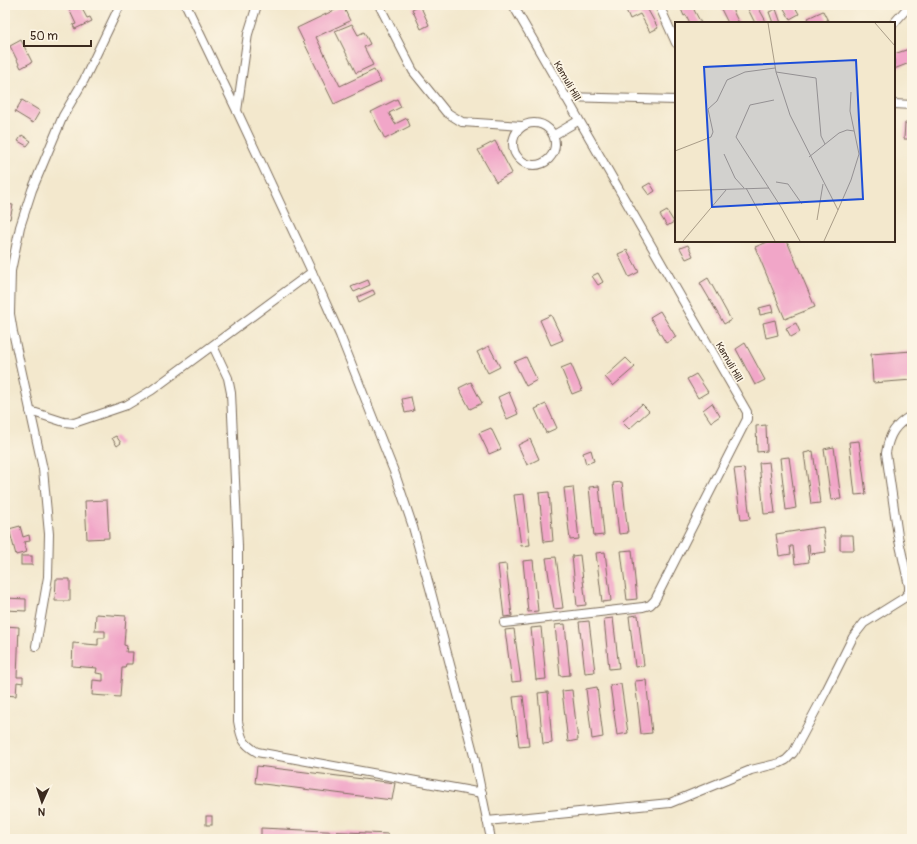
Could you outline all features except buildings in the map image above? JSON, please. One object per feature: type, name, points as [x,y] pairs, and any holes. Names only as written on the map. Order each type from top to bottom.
[{"type":"street","points":[[36,646],[48,577],[49,534],[43,469],[10,314],[11,271],[20,227],[32,190],[63,116],[84,80],[120,5]]},
{"type":"street","points":[[186,5],[312,272],[340,335],[395,474],[413,527],[454,678],[482,793],[491,839]]},
{"type":"street","points":[[237,111],[248,34],[257,5]]},
{"type":"street","points":[[379,5],[413,71],[446,112],[462,122],[522,126],[532,123],[543,124],[554,135],[554,150],[549,159],[541,164],[526,164],[515,154],[513,144],[515,134],[522,126]]},
{"type":"street","name":"Kamuli Hill","points":[[504,623],[643,608],[650,605],[655,600],[747,420],[747,412],[578,121],[513,5]]},
{"type":"street","points":[[659,5],[675,41]]},
{"type":"street","points":[[895,22],[910,5]]},
{"type":"street","points":[[565,97],[675,100]]},
{"type":"street","points":[[895,104],[912,105]]},
{"type":"street","points":[[554,135],[578,121]]},
{"type":"street","points":[[30,411],[64,422],[74,423],[127,405],[152,390],[312,272]]},
{"type":"street","points":[[213,346],[228,378],[231,393],[238,546],[238,721],[241,736],[246,746],[257,752],[482,793]]},
{"type":"street","points":[[487,821],[670,803],[751,770],[780,763],[786,760],[796,746],[853,637],[864,623],[904,598],[909,592],[896,526],[886,453],[888,443],[893,432],[901,422],[912,415]]}]
